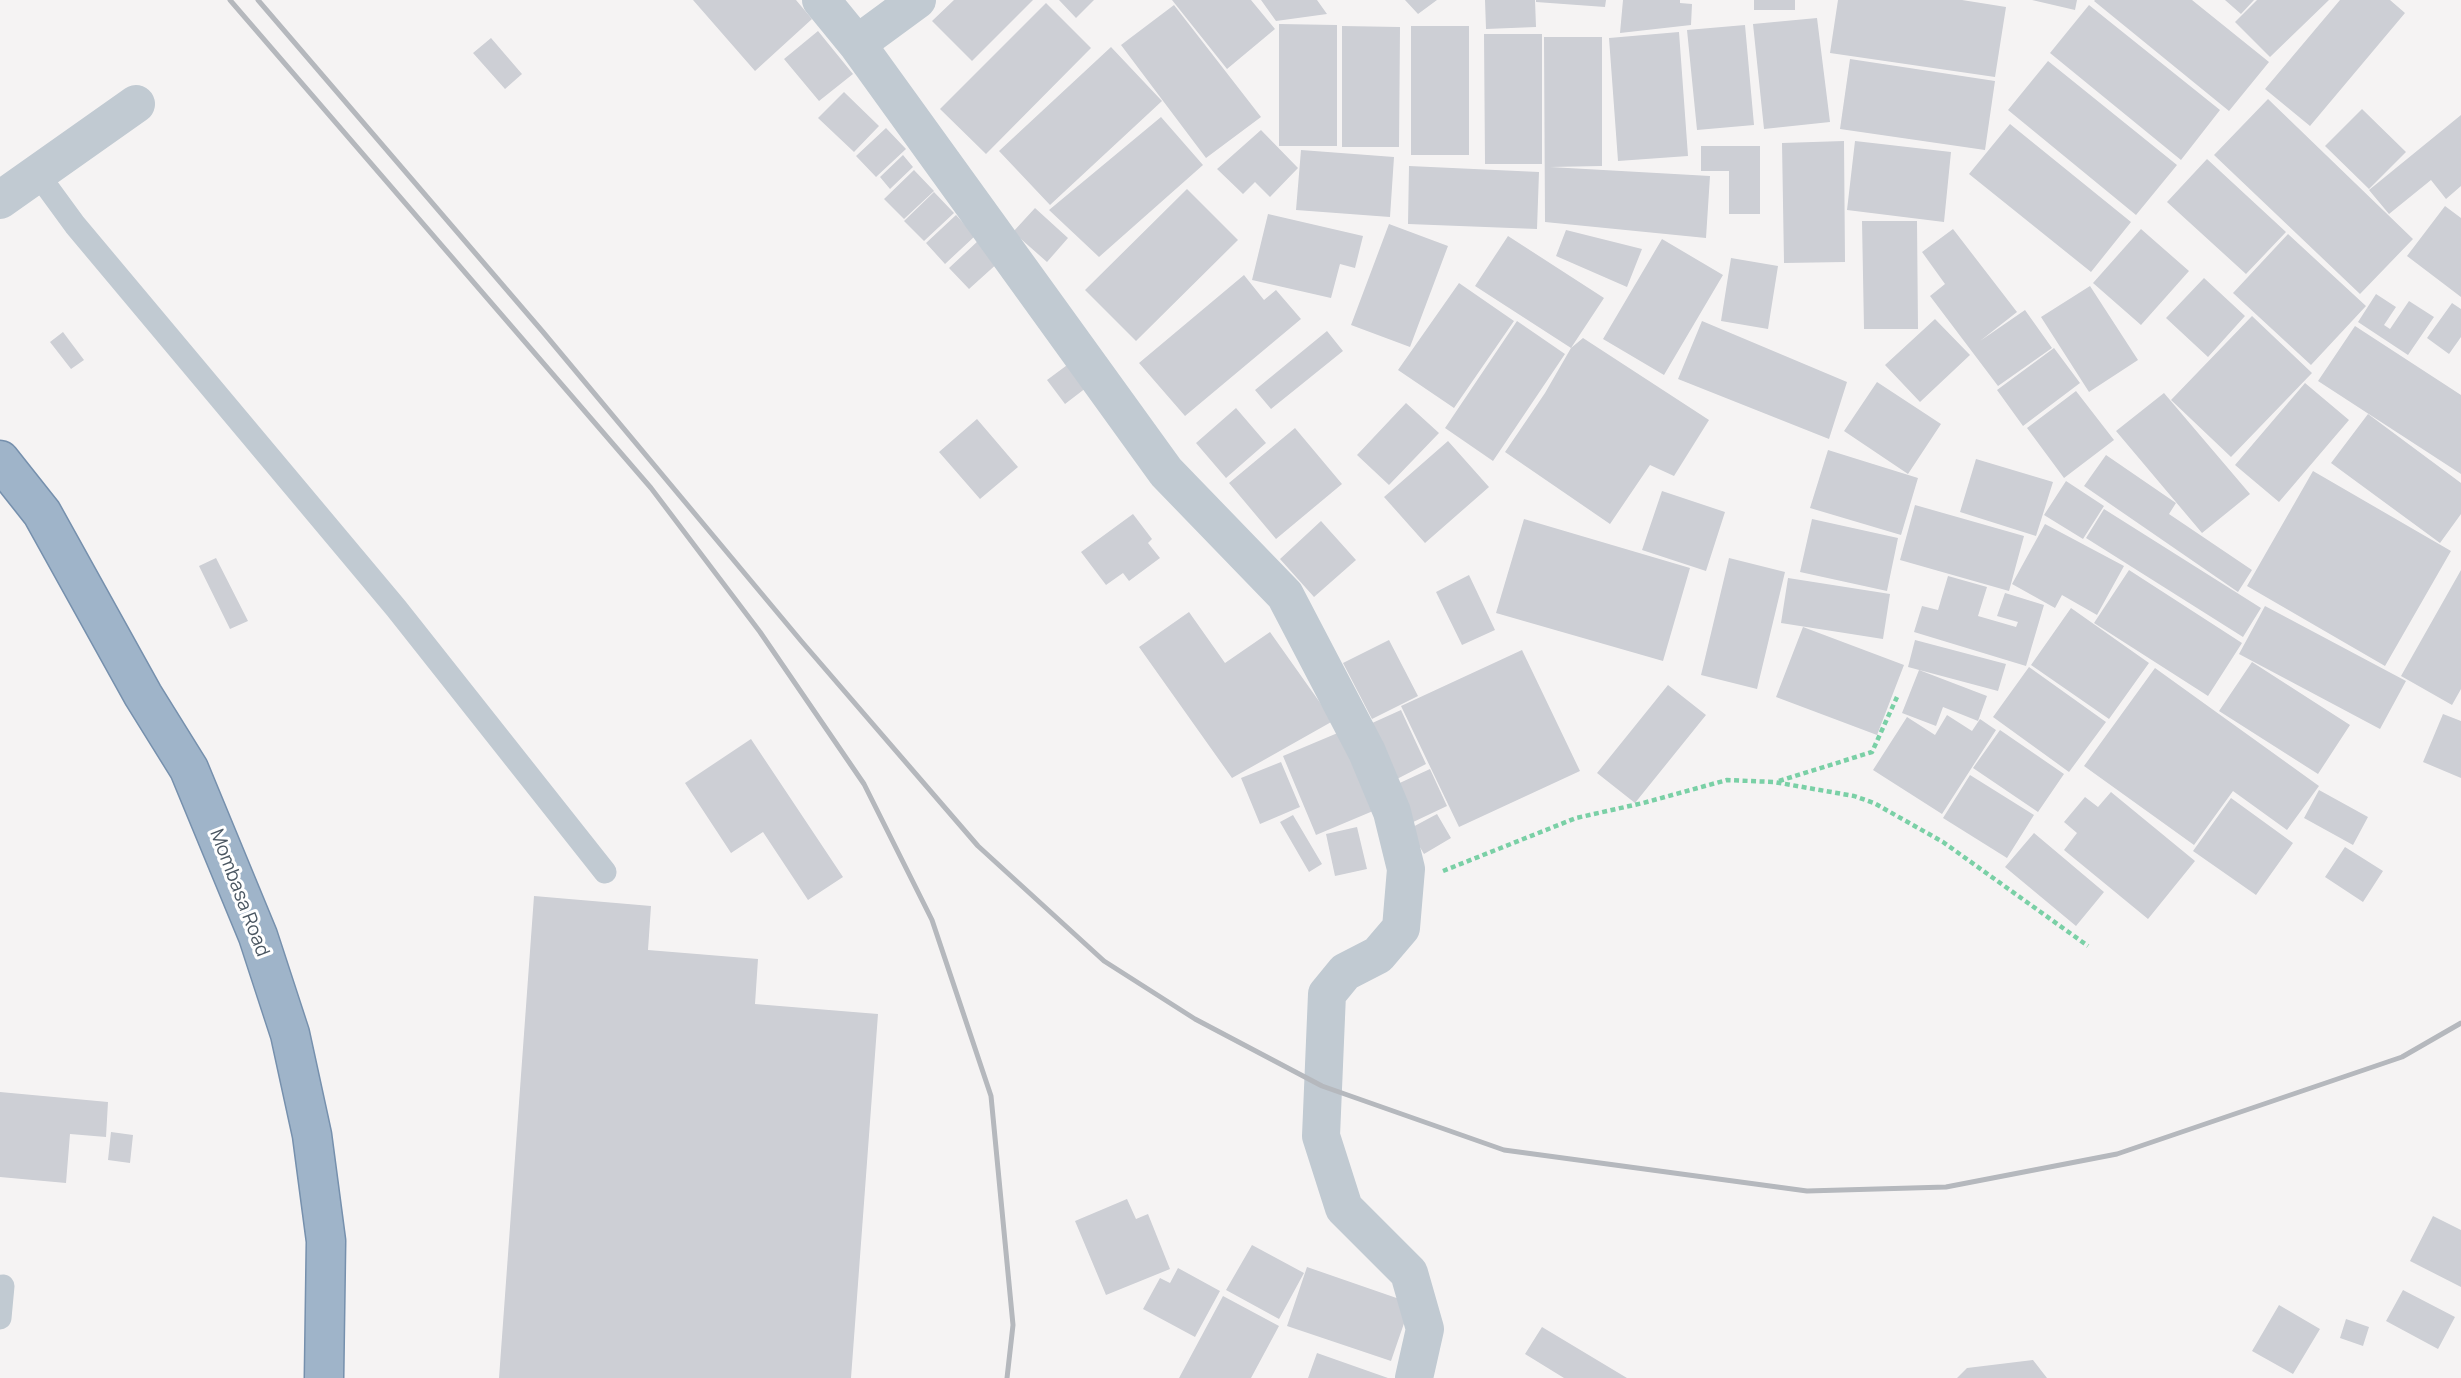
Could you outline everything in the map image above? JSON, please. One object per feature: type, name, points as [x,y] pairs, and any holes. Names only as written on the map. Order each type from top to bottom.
[{"type":"highway","name":"Mombasa Road","points":[[0,460],[42,513],[143,695],[189,769],[258,936],[289,1034],[312,1135],[326,1241],[324,1378]]},
{"type":"street","points":[[821,0],[857,44],[1166,472],[1285,595],[1367,752],[1392,812],[1406,869],[1401,928],[1378,956],[1345,972],[1327,994],[1321,1136],[1344,1208],[1409,1273],[1425,1329],[1414,1378]]},
{"type":"street","points":[[857,44],[917,0]]},
{"type":"street","points":[[0,201],[136,104]]},
{"type":"lane","points":[[37,173],[75,225],[396,608],[605,873]]},
{"type":"lane","points":[[0,1318],[3,1286]]},
{"type":"path","points":[[1774,782],[1872,752],[1897,697]]},
{"type":"path","points":[[1406,869],[1443,871],[1576,818],[1727,780],[1774,782],[1854,796],[1874,803],[1943,842],[2088,946]]},
{"type":"building","points":[[693,0],[796,0],[812,19],[755,71]]},
{"type":"building","points":[[954,0],[1033,0],[972,61],[932,21]]},
{"type":"building","points":[[1059,0],[1094,0],[1076,18]]},
{"type":"building","points":[[1172,0],[1251,0],[1275,29],[1227,69]]},
{"type":"building","points":[[1261,0],[1317,0],[1327,14],[1276,21]]},
{"type":"building","points":[[1405,0],[1437,0],[1418,14]]},
{"type":"building","points":[[1485,0],[1535,0],[1536,27],[1486,29]]},
{"type":"building","points":[[1536,0],[1606,0],[1605,7]]},
{"type":"building","points":[[1623,0],[1680,0],[1680,3],[1692,4],[1691,25],[1620,33]]},
{"type":"building","points":[[1754,0],[1795,0],[1795,10],[1754,10]]},
{"type":"building","points":[[1838,0],[1962,0],[2006,7],[1995,77],[1830,53]]},
{"type":"building","points":[[2032,0],[2077,0],[2075,10]]},
{"type":"building","points":[[2095,0],[2192,0],[2269,62],[2229,111]]},
{"type":"building","points":[[2225,0],[2254,0],[2241,14]]},
{"type":"building","points":[[2257,0],[2329,0],[2270,57],[2235,22]]},
{"type":"building","points":[[2340,0],[2390,0],[2405,13],[2310,126],[2265,89]]},
{"type":"building","points":[[1046,3],[1091,48],[986,154],[940,109]]},
{"type":"building","points":[[1174,5],[1261,117],[1206,158],[1121,45]]},
{"type":"building","points":[[2089,5],[2220,110],[2181,160],[2050,53]]},
{"type":"building","points":[[1817,18],[1830,122],[1764,129],[1753,24]]},
{"type":"building","points":[[1279,24],[1337,25],[1337,146],[1279,146]]},
{"type":"building","points":[[1745,25],[1754,125],[1697,130],[1687,30]]},
{"type":"building","points":[[1342,26],[1400,27],[1399,147],[1342,147]]},
{"type":"building","points":[[1411,26],[1469,26],[1469,155],[1411,155]]},
{"type":"building","points":[[818,31],[853,74],[819,101],[784,59]]},
{"type":"building","points":[[1679,32],[1688,156],[1618,161],[1609,38]]},
{"type":"building","points":[[1484,34],[1542,34],[1542,164],[1485,164]]},
{"type":"building","points":[[1544,37],[1602,37],[1602,166],[1550,167],[1710,176],[1706,238],[1545,222]]},
{"type":"building","points":[[491,38],[522,74],[505,89],[473,53]]},
{"type":"building","points":[[1111,47],[1162,101],[1050,205],[999,151]]},
{"type":"building","points":[[1850,59],[1995,81],[1985,150],[1840,129]]},
{"type":"building","points":[[2048,61],[2177,165],[2136,215],[2008,110]]},
{"type":"building","points":[[844,92],[879,126],[854,152],[818,118]]},
{"type":"building","points":[[2268,99],[2413,239],[2360,294],[2214,155]]},
{"type":"building","points":[[2362,109],[2406,152],[2369,189],[2325,146]]},
{"type":"building","points":[[2461,115],[2461,186],[2446,199],[2431,180],[2389,214],[2369,190]]},
{"type":"building","points":[[1161,117],[1203,165],[1099,257],[1049,210]]},
{"type":"building","points":[[2010,124],[2131,222],[2091,272],[1969,174]]},
{"type":"building","points":[[886,128],[906,149],[876,177],[856,156]]},
{"type":"building","points":[[1261,130],[1298,168],[1270,197],[1255,182],[1243,194],[1217,169]]},
{"type":"building","points":[[1844,141],[1845,262],[1784,263],[1782,143]]},
{"type":"building","points":[[1855,141],[1951,152],[1944,222],[1847,210]]},
{"type":"building","points":[[1701,146],[1760,146],[1760,214],[1729,214],[1729,171],[1701,171]]},
{"type":"building","points":[[1301,150],[1394,157],[1390,217],[1296,210]]},
{"type":"building","points":[[903,155],[913,167],[890,189],[880,177]]},
{"type":"building","points":[[2207,159],[2286,232],[2246,274],[2167,202]]},
{"type":"building","points":[[1409,166],[1539,172],[1537,229],[1408,224]]},
{"type":"building","points":[[914,170],[934,191],[904,219],[884,199]]},
{"type":"building","points":[[1187,189],[1238,240],[1136,341],[1085,290]]},
{"type":"building","points":[[934,192],[954,213],[924,241],[904,221]]},
{"type":"building","points":[[2445,206],[2461,218],[2461,297],[2407,256]]},
{"type":"building","points":[[1035,208],[1068,238],[1047,262],[1013,232]]},
{"type":"building","points":[[1268,214],[1363,236],[1355,268],[1340,264],[1331,298],[1252,280]]},
{"type":"building","points":[[956,215],[975,236],[945,264],[926,243]]},
{"type":"building","points":[[1862,221],[1917,221],[1918,329],[1864,329]]},
{"type":"building","points":[[1389,224],[1448,246],[1410,347],[1351,325]]},
{"type":"building","points":[[1953,229],[2017,312],[1980,341],[2025,310],[2052,348],[1998,386],[1930,296],[1945,284],[1922,252]]},
{"type":"building","points":[[2141,229],[2189,271],[2141,325],[2093,283]]},
{"type":"building","points":[[1566,230],[1642,249],[1627,287],[1556,256]]},
{"type":"building","points":[[2288,234],[2366,306],[2311,365],[2233,293]]},
{"type":"building","points":[[1508,236],[1604,298],[1571,348],[1475,286]]},
{"type":"building","points":[[1662,239],[1723,275],[1664,375],[1603,339]]},
{"type":"building","points":[[979,240],[1000,261],[969,289],[949,268]]},
{"type":"building","points":[[1731,258],[1778,266],[1768,329],[1721,321]]},
{"type":"building","points":[[1244,275],[1264,300],[1276,290],[1301,319],[1185,416],[1139,363]]},
{"type":"building","points":[[2204,278],[2245,316],[2208,357],[2166,318]]},
{"type":"building","points":[[1459,283],[1514,321],[1454,408],[1398,370]]},
{"type":"building","points":[[2090,286],[2138,360],[2089,392],[2041,317]]},
{"type":"building","points":[[2376,294],[2396,307],[2384,325],[2390,329],[2409,301],[2434,317],[2408,355],[2358,322]]},
{"type":"building","points":[[2452,303],[2461,309],[2461,337],[2449,354],[2427,338]]},
{"type":"building","points":[[2252,316],[2312,373],[2231,457],[2171,400]]},
{"type":"building","points":[[1935,319],[1970,355],[1920,402],[1885,365]]},
{"type":"building","points":[[1517,321],[1565,354],[1493,461],[1445,428]]},
{"type":"building","points":[[1702,321],[1847,382],[1829,439],[1678,379]]},
{"type":"building","points":[[2355,326],[2461,395],[2461,474],[2318,381]]},
{"type":"building","points":[[1327,331],[1343,351],[1271,409],[1255,390]]},
{"type":"building","points":[[63,332],[84,360],[71,369],[50,342]]},
{"type":"building","points":[[1583,338],[1709,420],[1674,476],[1650,465],[1610,524],[1505,452],[1545,393],[1571,348]]},
{"type":"building","points":[[2054,348],[2080,383],[2023,426],[1997,390]]},
{"type":"building","points":[[1078,357],[1095,381],[1065,404],[1047,380]]},
{"type":"building","points":[[1877,382],[1941,424],[1908,474],[1844,431]]},
{"type":"building","points":[[2305,383],[2349,420],[2279,502],[2235,465]]},
{"type":"building","points":[[2076,391],[2114,440],[2064,478],[2027,428]]},
{"type":"building","points":[[2164,393],[2250,494],[2202,533],[2116,431]]},
{"type":"building","points":[[1406,403],[1439,433],[1389,485],[1357,455]]},
{"type":"building","points":[[1236,408],[1266,443],[1226,478],[1196,443]]},
{"type":"building","points":[[2368,414],[2461,483],[2461,514],[2440,543],[2331,463]]},
{"type":"building","points":[[977,419],[1018,467],[980,499],[939,452]]},
{"type":"building","points":[[1295,428],[1342,484],[1276,539],[1229,483]]},
{"type":"building","points":[[1448,441],[1489,487],[1425,543],[1384,497]]},
{"type":"building","points":[[1828,450],[1918,478],[1901,535],[1810,508]]},
{"type":"building","points":[[2106,455],[2176,503],[2169,514],[2252,570],[2238,592],[2084,486]]},
{"type":"building","points":[[1976,459],[2053,482],[2036,536],[1960,512]]},
{"type":"building","points":[[2313,471],[2451,551],[2385,666],[2247,586]]},
{"type":"building","points":[[2066,481],[2104,506],[2083,539],[2044,515]]},
{"type":"building","points":[[1662,491],[1725,512],[1706,571],[1642,550]]},
{"type":"building","points":[[1915,505],[2024,536],[2009,591],[1900,560]]},
{"type":"building","points":[[2104,509],[2261,608],[2243,637],[2086,538]]},
{"type":"building","points":[[1133,514],[1152,539],[1148,543],[1160,558],[1129,581],[1123,573],[1106,585],[1081,552]]},
{"type":"building","points":[[1524,519],[1690,568],[1663,661],[1496,613]]},
{"type":"building","points":[[1812,519],[1898,538],[1887,591],[1800,572]]},
{"type":"building","points":[[1321,521],[1356,560],[1314,597],[1280,559]]},
{"type":"building","points":[[2045,524],[2124,566],[2097,615],[2062,595],[2055,608],[2012,584]]},
{"type":"building","points":[[216,558],[248,621],[230,629],[199,566]]},
{"type":"building","points":[[1729,558],[1785,572],[1757,689],[1701,675]]},
{"type":"building","points":[[2129,570],[2242,643],[2208,696],[2094,623]]},
{"type":"building","points":[[2461,570],[2461,689],[2452,705],[2401,676]]},
{"type":"building","points":[[1469,575],[1495,630],[1462,645],[1436,592]]},
{"type":"building","points":[[1948,576],[1987,587],[1978,616],[2016,627],[2018,622],[1997,616],[2005,593],[2044,605],[2026,666],[1914,632],[1922,606],[1938,610]]},
{"type":"building","points":[[1788,578],[1890,594],[1883,639],[1781,623]]},
{"type":"building","points":[[2265,606],[2406,681],[2380,729],[2239,654]]},
{"type":"building","points":[[2071,608],[2149,663],[2109,719],[2031,665]]},
{"type":"building","points":[[1189,612],[1225,663],[1270,632],[1333,721],[1232,778],[1139,647]]},
{"type":"building","points":[[1803,627],[1904,665],[1877,735],[1776,697]]},
{"type":"building","points":[[1389,640],[1418,696],[1372,719],[1343,663]]},
{"type":"building","points":[[1915,640],[2006,664],[1998,691],[1908,667]]},
{"type":"building","points":[[1522,650],[1580,771],[1459,827],[1401,706]]},
{"type":"building","points":[[2252,662],[2350,725],[2318,774],[2219,711]]},
{"type":"building","points":[[2029,667],[2106,722],[2069,772],[1993,717]]},
{"type":"building","points":[[2155,668],[2319,786],[2287,830],[2233,791],[2194,845],[2084,766]]},
{"type":"building","points":[[1919,670],[1987,696],[1978,721],[1943,707],[1936,726],[1902,713]]},
{"type":"building","points":[[1668,685],[1706,715],[1635,803],[1597,773]]},
{"type":"building","points":[[1401,710],[1426,764],[1397,779],[1370,724]]},
{"type":"building","points":[[2443,714],[2461,721],[2461,778],[2423,762]]},
{"type":"building","points":[[1947,715],[1972,731],[1980,719],[1996,730],[1942,814],[1873,770],[1907,717],[1935,735]]},
{"type":"building","points":[[2000,730],[2064,774],[2038,812],[1973,768]]},
{"type":"building","points":[[1340,732],[1373,811],[1316,835],[1283,756]]},
{"type":"building","points":[[751,739],[843,877],[808,900],[763,832],[731,853],[685,783]]},
{"type":"building","points":[[1281,762],[1300,807],[1260,824],[1241,778]]},
{"type":"building","points":[[1430,769],[1447,806],[1409,824],[1391,787]]},
{"type":"building","points":[[1970,775],[2034,815],[2007,858],[1943,818]]},
{"type":"building","points":[[2319,790],[2368,817],[2353,845],[2304,818]]},
{"type":"building","points":[[2111,792],[2195,861],[2148,919],[2064,850],[2077,833],[2064,822],[2085,797],[2098,807]]},
{"type":"building","points":[[2231,798],[2293,843],[2256,895],[2193,851]]},
{"type":"building","points":[[1437,814],[1451,838],[1424,854],[1409,829]]},
{"type":"building","points":[[1293,815],[1322,864],[1309,872],[1280,822]]},
{"type":"building","points":[[1357,827],[1367,869],[1335,876],[1326,834]]},
{"type":"building","points":[[2034,833],[2104,892],[2076,926],[2005,867]]},
{"type":"building","points":[[2345,847],[2383,871],[2363,902],[2325,877]]},
{"type":"building","points":[[534,896],[651,906],[648,950],[758,959],[755,1004],[878,1014],[851,1378],[499,1378]]},
{"type":"building","points":[[0,1092],[108,1102],[106,1137],[70,1134],[66,1183],[0,1177]]},
{"type":"building","points":[[111,1132],[133,1135],[130,1163],[108,1160]]},
{"type":"building","points":[[1127,1199],[1136,1219],[1148,1214],[1170,1269],[1106,1295],[1075,1221]]},
{"type":"building","points":[[2433,1216],[2461,1230],[2461,1287],[2410,1261]]},
{"type":"building","points":[[1252,1245],[1304,1273],[1279,1319],[1226,1290]]},
{"type":"building","points":[[1307,1267],[1411,1303],[1391,1361],[1287,1326]]},
{"type":"building","points":[[1178,1268],[1220,1291],[1195,1337],[1143,1309],[1160,1278],[1170,1283]]},
{"type":"building","points":[[2403,1290],[2455,1317],[2438,1349],[2386,1321]]},
{"type":"building","points":[[1223,1296],[1279,1326],[1251,1378],[1179,1378]]},
{"type":"building","points":[[2279,1305],[2320,1329],[2293,1374],[2252,1351]]},
{"type":"building","points":[[2346,1319],[2369,1327],[2363,1346],[2340,1338]]},
{"type":"building","points":[[1542,1327],[1627,1378],[1564,1378],[1525,1354]]},
{"type":"building","points":[[1317,1353],[1388,1378],[1308,1378]]},
{"type":"building","points":[[2033,1360],[2047,1378],[1957,1378],[1967,1368]]},
{"type":"railway","points":[[230,0],[651,488],[760,632],[864,784],[932,920],[991,1096],[1013,1325],[1007,1378]]},
{"type":"railway","points":[[258,0],[978,846],[1104,961],[1195,1019],[1322,1086],[1504,1150],[1807,1191],[1946,1187],[2117,1154],[2402,1057],[2461,1023]]}]
